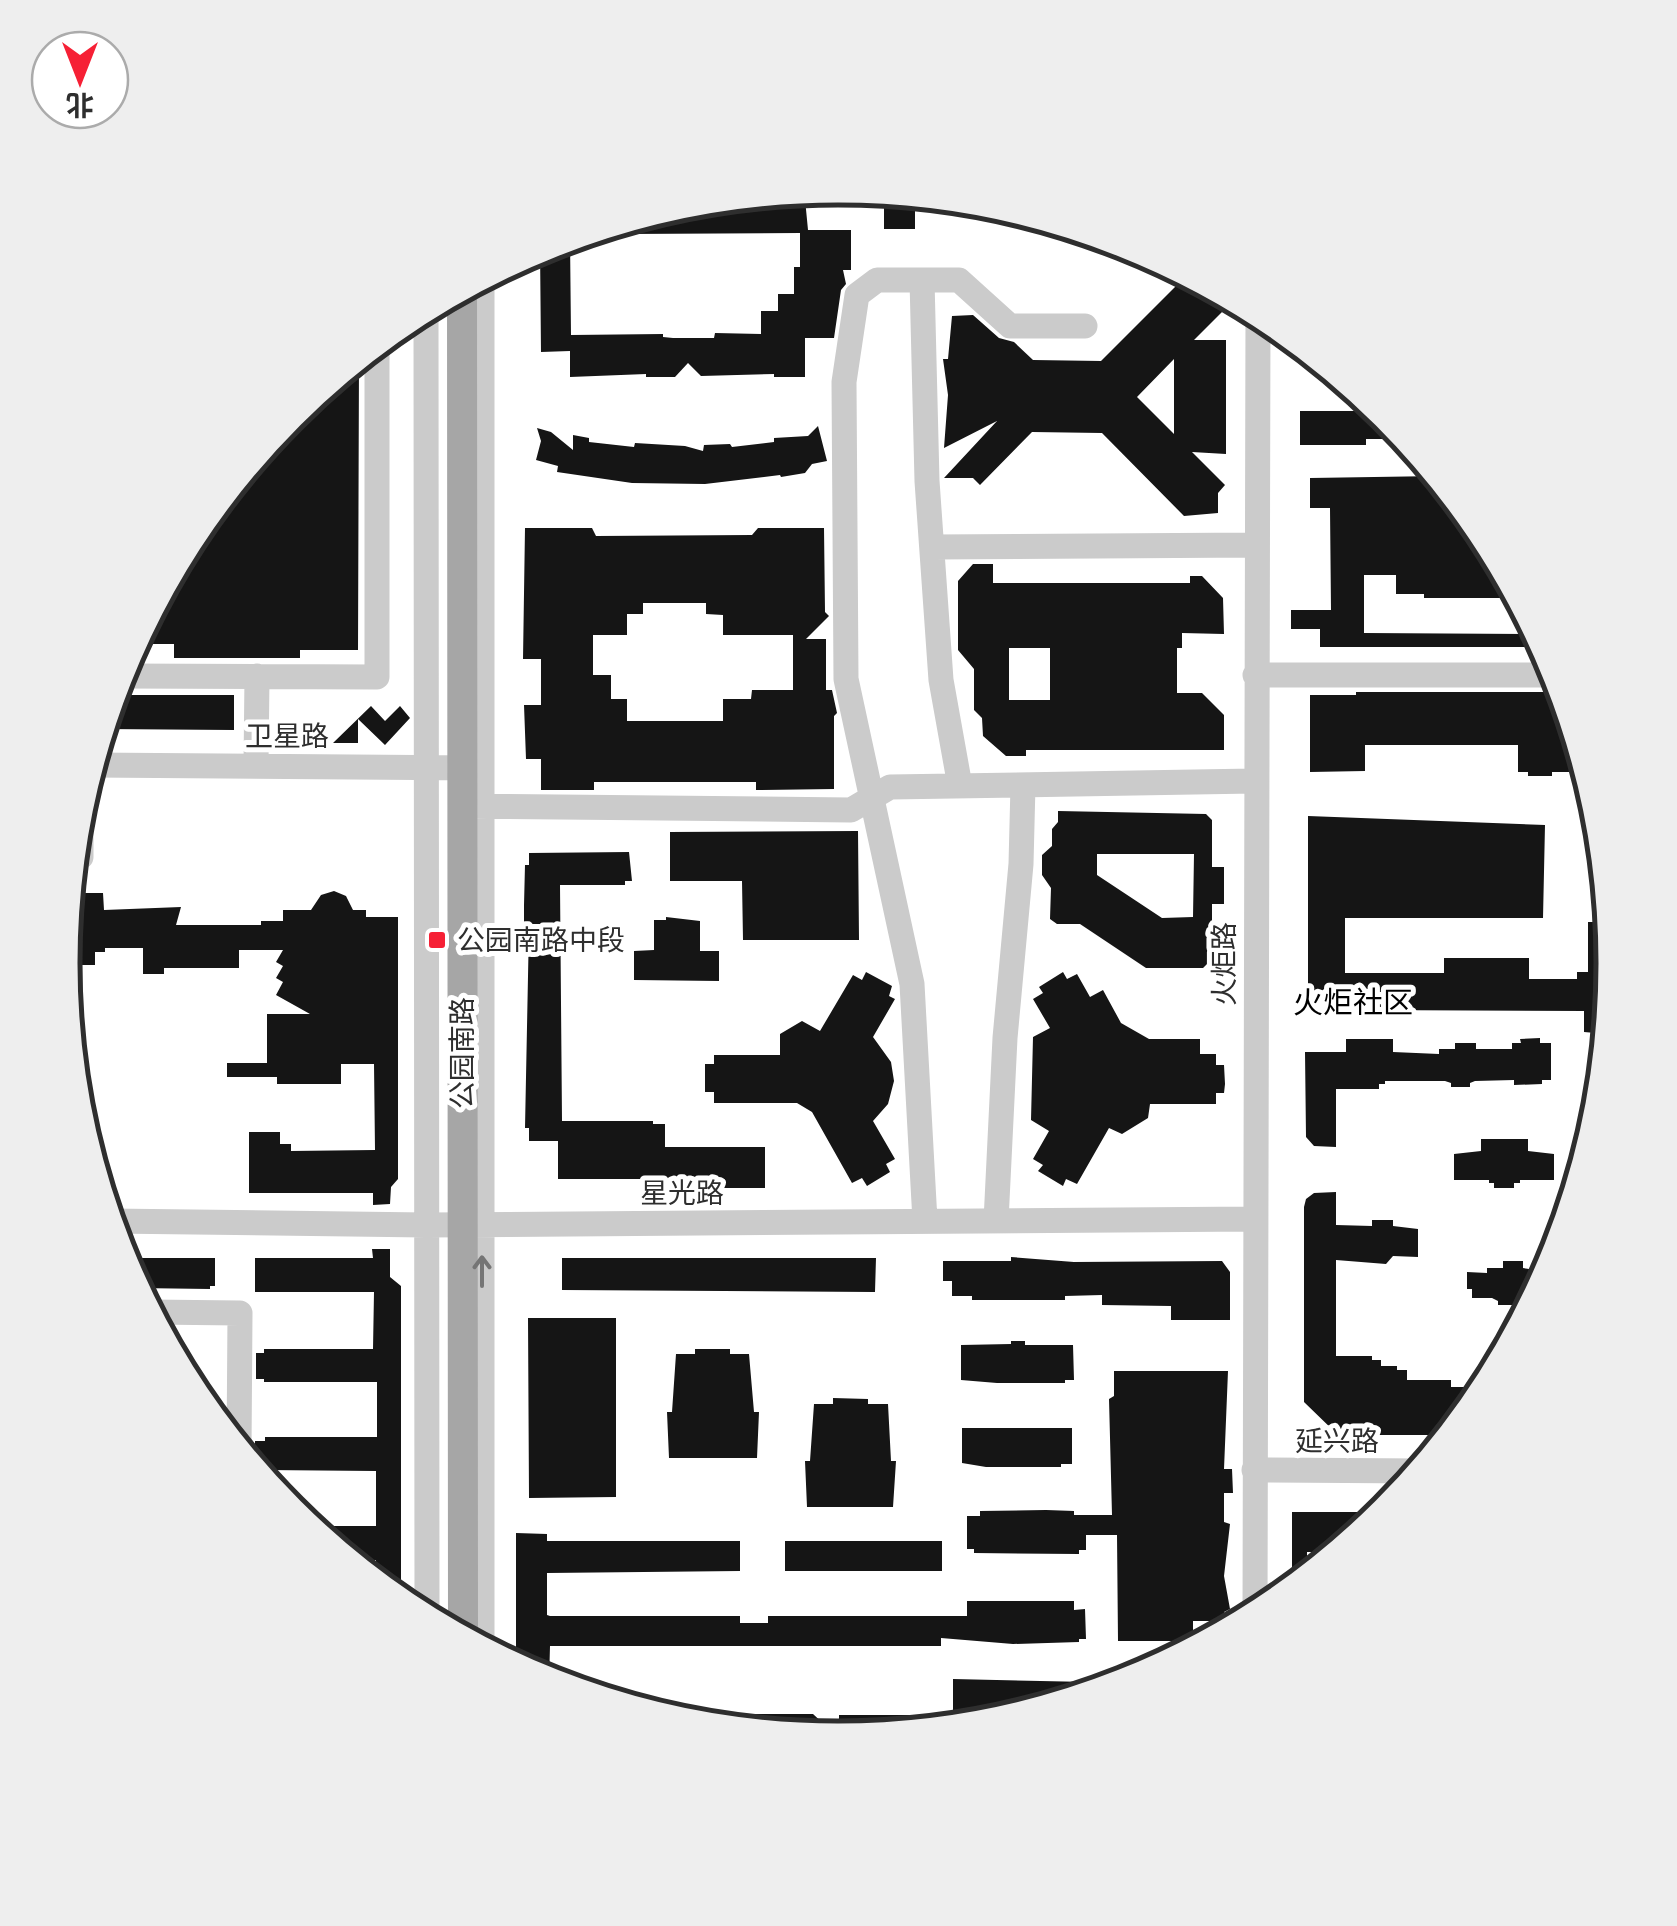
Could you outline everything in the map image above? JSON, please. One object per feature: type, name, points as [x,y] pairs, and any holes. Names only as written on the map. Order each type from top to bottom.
[{"type":"main road","name":"公园南路","points":[[462,305],[454,767],[454,1224],[463,1622]]},
{"type":"main road","name":"公园南路","points":[[444,1611],[454,1224],[472,806],[454,767],[446,314]]},
{"type":"street","points":[[925,1222],[912,984],[846,679],[844,382],[856,295],[876,280],[959,280],[1010,326],[1086,326]]},
{"type":"street","points":[[922,280],[941,680],[960,786]]},
{"type":"street","points":[[454,767],[481,294]]},
{"type":"street","points":[[427,326],[454,767]]},
{"type":"street","name":"火炬路","points":[[1255,1597],[1258,331]]},
{"type":"street","points":[[137,676],[377,677],[377,361]]},
{"type":"street","points":[[932,547],[1256,545]]},
{"type":"street","points":[[1255,675],[1540,676]]},
{"type":"street","points":[[256,766],[258,676]]},
{"type":"street","name":"卫星路","points":[[107,765],[454,767]]},
{"type":"street","points":[[472,806],[851,810],[890,788],[1254,782]]},
{"type":"street","points":[[996,1221],[1023,785]]},
{"type":"street","name":"星光路","points":[[126,1221],[454,1224],[1254,1219]]},
{"type":"street","points":[[428,1601],[454,1224]]},
{"type":"street","points":[[454,1224],[481,1631]]},
{"type":"street","points":[[166,1312],[240,1313],[239,1428]]},
{"type":"street","name":"延兴路","points":[[1254,1470],[1402,1471]]},
{"type":"building","points":[[806,205],[808,230],[851,230],[851,270],[843,270],[846,284],[841,290],[834,338],[805,338],[805,377],[701,376],[688,363],[675,377],[570,377],[570,351],[541,352],[540,266],[548,262],[570,254],[571,335],[714,338],[715,333],[761,334],[761,311],[778,311],[778,294],[794,294],[794,267],[800,267],[800,233],[630,234],[739,211]]},
{"type":"building","points":[[884,206],[915,209],[915,229],[884,229]]},
{"type":"building","points":[[1177,285],[1224,310],[1194,340],[1226,340],[1226,454],[1192,452],[1225,485],[1218,493],[1218,513],[1184,516],[1102,433],[1032,432],[980,485],[973,478],[944,478],[997,421],[944,448],[948,395],[943,359],[948,359],[952,316],[973,315],[1033,360],[1101,361]],"holes":[[[1174,359],[1174,434],[1137,397]]]},
{"type":"building","points":[[359,376],[358,650],[300,650],[300,658],[174,658],[174,644],[151,644],[208,542],[268,463]]},
{"type":"building","points":[[1300,411],[1358,411],[1386,439],[1366,439],[1366,445],[1300,445]]},
{"type":"building","points":[[818,426],[827,461],[812,464],[805,473],[781,477],[705,484],[632,483],[557,472],[558,466],[536,460],[541,441],[537,428],[551,432],[573,450],[573,435],[589,438],[589,442],[634,447],[635,443],[685,446],[703,451],[704,445],[732,447],[808,436]]},
{"type":"building","points":[[1420,476],[1469,542],[1503,598],[1396,594],[1396,575],[1364,575],[1364,633],[1522,634],[1527,647],[1320,647],[1320,629],[1291,629],[1291,610],[1331,610],[1330,508],[1310,508],[1310,478]]},
{"type":"building","points":[[525,528],[592,528],[596,536],[752,535],[758,528],[824,528],[825,612],[829,616],[806,639],[826,639],[826,690],[832,690],[837,713],[834,789],[756,790],[756,782],[594,782],[594,790],[541,790],[541,759],[526,759],[524,705],[541,705],[541,659],[523,659]],"holes":[[[643,603],[706,603],[706,614],[723,615],[723,635],[793,635],[793,690],[752,690],[751,699],[723,699],[723,721],[627,721],[627,699],[611,699],[611,675],[593,675],[593,635],[627,635],[627,614],[643,614]]]},
{"type":"building","points":[[973,564],[993,564],[993,583],[1190,583],[1190,576],[1202,576],[1223,598],[1224,634],[1182,633],[1182,648],[1177,648],[1177,693],[1202,693],[1224,715],[1224,750],[1026,750],[1026,756],[1006,756],[983,736],[982,718],[974,710],[974,669],[958,650],[958,581]],"holes":[[[1009,648],[1050,648],[1050,700],[1009,700]]]},
{"type":"building","points":[[1546,692],[1572,772],[1528,776],[1528,772],[1518,772],[1518,745],[1365,745],[1365,771],[1310,772],[1310,695]]},
{"type":"building","points":[[129,695],[234,695],[234,730],[117,729]]},
{"type":"building","points":[[371,706],[385,721],[400,706],[410,718],[385,745],[358,719],[358,743],[333,743]]},
{"type":"building","points":[[1058,811],[1206,814],[1212,820],[1212,867],[1224,867],[1224,904],[1212,904],[1212,959],[1203,968],[1146,968],[1080,924],[1057,924],[1050,919],[1051,888],[1042,875],[1042,855],[1052,846],[1052,829],[1058,822]],"holes":[[[1097,854],[1194,854],[1193,917],[1162,918],[1097,875]]]},
{"type":"building","points":[[1308,816],[1545,825],[1543,918],[1345,918],[1345,973],[1444,973],[1444,958],[1529,958],[1529,979],[1577,979],[1577,972],[1588,972],[1588,922],[1595,922],[1593,1033],[1584,1032],[1584,1011],[1363,1010],[1363,997],[1308,997]]},
{"type":"building","points":[[858,831],[859,940],[743,940],[742,881],[670,881],[670,832]]},
{"type":"building","points":[[629,852],[632,881],[625,881],[625,885],[560,885],[562,1121],[665,1124],[665,1147],[765,1147],[765,1188],[666,1188],[666,1179],[558,1179],[558,1141],[529,1141],[529,1128],[525,1128],[529,926],[524,926],[524,905],[529,853]]},
{"type":"building","points":[[334,891],[346,896],[353,910],[366,910],[366,917],[398,917],[398,1179],[391,1187],[390,1204],[373,1205],[373,1193],[249,1193],[249,1132],[280,1132],[280,1144],[291,1144],[291,1151],[375,1150],[374,1064],[341,1064],[341,1084],[277,1084],[277,1077],[227,1077],[227,1063],[267,1063],[267,1014],[310,1014],[276,995],[283,982],[276,978],[283,966],[276,962],[283,950],[239,950],[239,968],[164,968],[164,974],[143,974],[143,948],[105,948],[105,952],[95,952],[95,965],[80,965],[84,893],[103,893],[104,910],[181,907],[176,925],[261,925],[261,921],[283,921],[283,910],[311,910],[321,895]]},
{"type":"building","points":[[666,917],[700,921],[700,951],[719,951],[719,981],[634,980],[634,951],[654,950],[654,920]]},
{"type":"building","points":[[866,972],[892,986],[889,996],[895,999],[873,1037],[891,1062],[894,1081],[888,1104],[873,1121],[895,1159],[886,1164],[890,1172],[867,1186],[862,1178],[852,1183],[812,1112],[797,1103],[714,1103],[714,1092],[705,1092],[705,1064],[714,1064],[714,1055],[780,1055],[780,1034],[802,1021],[820,1031],[853,975],[862,980]]},
{"type":"building","points":[[1063,972],[1067,979],[1077,974],[1090,997],[1103,990],[1121,1023],[1149,1039],[1200,1039],[1200,1054],[1216,1054],[1216,1065],[1224,1065],[1225,1084],[1224,1093],[1216,1093],[1216,1104],[1150,1104],[1148,1118],[1122,1134],[1109,1128],[1077,1184],[1066,1179],[1063,1186],[1038,1171],[1043,1165],[1033,1159],[1049,1131],[1031,1120],[1033,1037],[1050,1028],[1033,999],[1043,993],[1039,987]]},
{"type":"building","points":[[1540,1038],[1540,1043],[1551,1043],[1551,1080],[1542,1080],[1542,1084],[1475,1081],[1470,1087],[1451,1087],[1445,1081],[1385,1081],[1379,1089],[1336,1089],[1336,1147],[1314,1146],[1306,1137],[1305,1052],[1346,1052],[1346,1039],[1393,1039],[1393,1052],[1439,1054],[1439,1049],[1455,1049],[1455,1043],[1476,1043],[1476,1049],[1512,1049],[1512,1043],[1521,1043],[1520,1039]]},
{"type":"building","points":[[1481,1139],[1528,1139],[1528,1151],[1554,1154],[1554,1180],[1520,1180],[1514,1188],[1494,1188],[1489,1180],[1454,1180],[1454,1154],[1481,1151]]},
{"type":"building","points":[[1336,1192],[1336,1225],[1372,1226],[1372,1220],[1393,1220],[1393,1226],[1418,1229],[1418,1257],[1393,1256],[1386,1264],[1336,1260],[1336,1356],[1372,1356],[1372,1360],[1381,1360],[1381,1366],[1407,1370],[1407,1380],[1451,1380],[1451,1387],[1467,1387],[1432,1435],[1338,1435],[1304,1402],[1304,1207],[1306,1199],[1314,1193]]},
{"type":"building","points":[[372,1249],[390,1249],[390,1277],[401,1286],[401,1582],[331,1526],[376,1526],[376,1471],[275,1470],[255,1447],[255,1441],[265,1441],[265,1437],[377,1437],[377,1382],[256,1379],[256,1353],[264,1353],[264,1349],[373,1349],[374,1292],[255,1292],[255,1258],[373,1258]]},
{"type":"building","points":[[1011,1257],[1074,1262],[1222,1261],[1230,1272],[1230,1320],[1171,1320],[1171,1306],[1102,1305],[1102,1295],[1065,1296],[1065,1300],[972,1300],[972,1296],[952,1296],[952,1281],[943,1281],[943,1261],[1011,1261]]},
{"type":"building","points":[[140,1258],[215,1258],[215,1286],[154,1288]]},
{"type":"building","points":[[562,1258],[876,1258],[875,1292],[562,1290]]},
{"type":"building","points":[[1503,1261],[1523,1261],[1523,1268],[1532,1269],[1515,1305],[1498,1305],[1492,1298],[1472,1298],[1472,1289],[1467,1289],[1467,1272],[1487,1273],[1487,1268],[1503,1268]]},
{"type":"building","points":[[528,1318],[616,1318],[616,1497],[529,1498]]},
{"type":"building","points":[[1025,1341],[1025,1345],[1073,1345],[1074,1380],[961,1380],[961,1345]]},
{"type":"building","points":[[695,1349],[730,1349],[730,1354],[749,1354],[754,1412],[759,1412],[757,1458],[669,1458],[667,1412],[672,1412],[676,1354],[695,1354]]},
{"type":"building","points":[[1114,1371],[1228,1371],[1224,1469],[1232,1469],[1233,1493],[1224,1493],[1224,1522],[1230,1524],[1224,1576],[1230,1609],[1216,1621],[1193,1621],[1193,1633],[1178,1641],[1118,1641],[1117,1535],[1086,1535],[1086,1550],[1079,1550],[1079,1554],[974,1553],[974,1549],[967,1549],[967,1516],[980,1516],[980,1511],[1112,1515],[1109,1399],[1114,1396]]},
{"type":"building","points":[[833,1398],[888,1404],[891,1461],[896,1461],[893,1507],[807,1507],[805,1461],[810,1461],[814,1404],[833,1404]]},
{"type":"building","points":[[962,1428],[1072,1428],[1072,1464],[986,1467],[962,1463]]},
{"type":"building","points":[[1292,1512],[1361,1512],[1316,1552],[1307,1552],[1307,1559],[1292,1571]]},
{"type":"building","points":[[516,1533],[547,1534],[547,1541],[740,1541],[740,1571],[547,1573],[550,1616],[740,1616],[740,1623],[768,1623],[768,1616],[967,1616],[967,1601],[1074,1601],[1074,1610],[1085,1609],[1086,1639],[1079,1642],[1013,1644],[941,1638],[941,1646],[550,1646],[549,1665],[516,1649]]},
{"type":"building","points":[[785,1541],[942,1541],[942,1571],[785,1571]]},
{"type":"building","points":[[953,1679],[1080,1682],[1033,1696],[953,1712]]},
{"type":"building","points":[[733,1714],[813,1714],[820,1721]]},
{"type":"building","points":[[839,1715],[938,1715],[839,1721]]},
{"type":"place","name":"公园南路中段","points":[[437,940]]},
{"type":"district","name":"火炬社区","points":[[1353,1003]]}]
